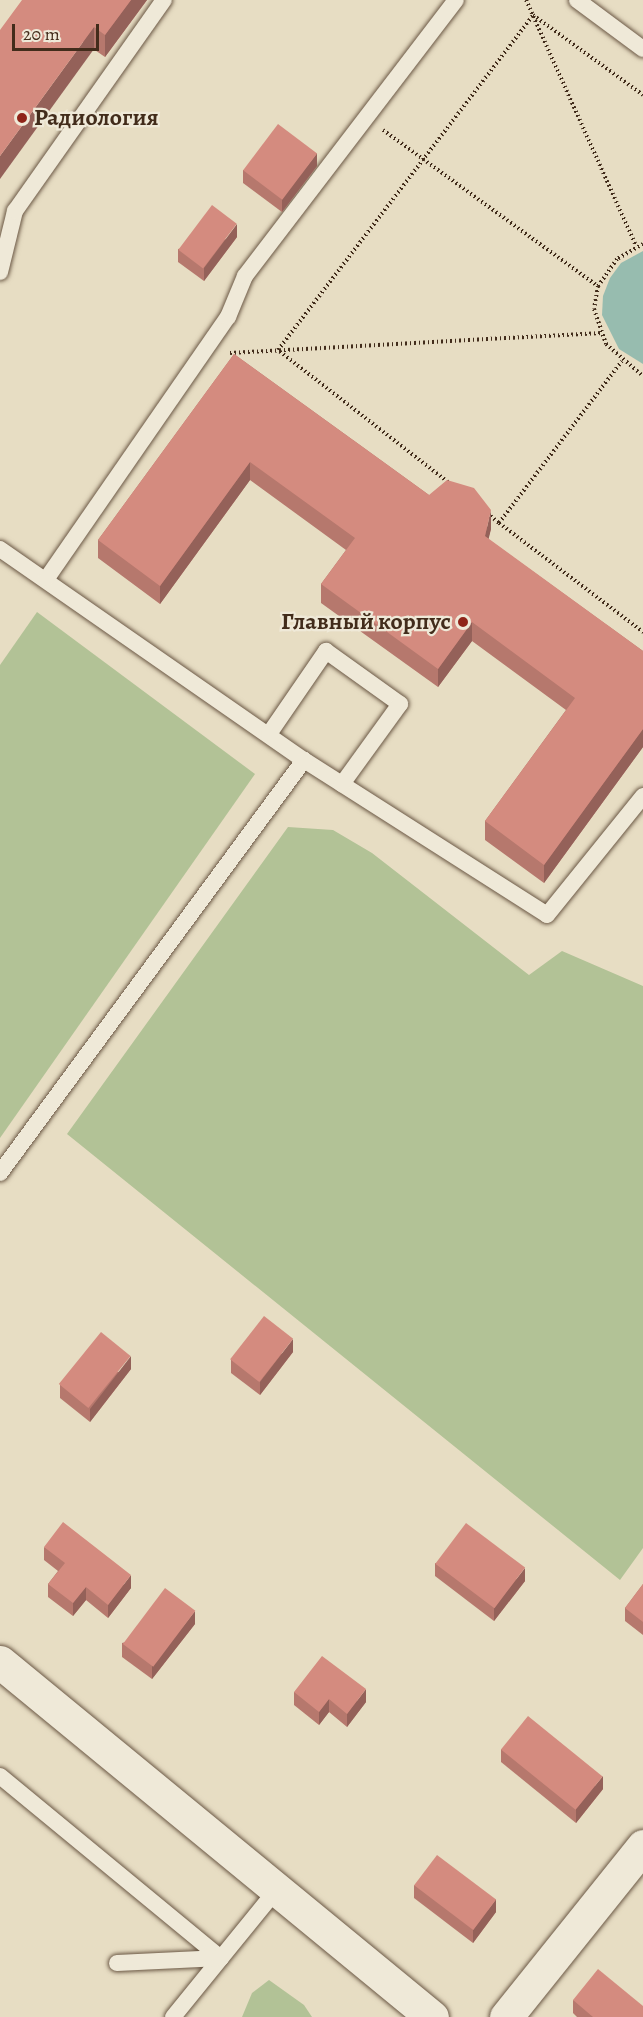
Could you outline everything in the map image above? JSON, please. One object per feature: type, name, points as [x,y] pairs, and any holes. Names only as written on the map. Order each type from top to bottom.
[{"type":"street","points":[[0,1662],[432,2017]]},
{"type":"street","points":[[506,2017],[643,1846]]},
{"type":"lane","points":[[0,272],[15,211],[164,0]]},
{"type":"lane","points":[[47,578],[228,317],[245,276],[456,0]]},
{"type":"lane","points":[[578,0],[643,49]]},
{"type":"lane","points":[[0,549],[47,578],[304,760],[547,915],[643,796]]},
{"type":"lane","points":[[269,734],[326,651],[400,704],[342,784]]},
{"type":"lane","points":[[0,1173],[304,760]]},
{"type":"lane","points":[[0,1776],[221,1959]]},
{"type":"lane","points":[[173,2017],[277,1889]]},
{"type":"lane","points":[[117,1963],[221,1959]]},
{"type":"path","points":[[526,0],[636,246]]},
{"type":"path","points":[[533,15],[643,95]]},
{"type":"path","points":[[278,350],[533,15]]},
{"type":"path","points":[[366,118],[598,286]]},
{"type":"path","points":[[643,244],[617,259],[598,286],[594,309],[601,333],[622,361],[643,376]]},
{"type":"path","points":[[202,354],[601,333]]},
{"type":"path","points":[[278,350],[453,486]]},
{"type":"path","points":[[499,523],[622,361]]},
{"type":"path","points":[[480,508],[643,632]]},
{"type":"green space","points":[[37,612],[255,774],[0,1138],[0,665]]},
{"type":"green space","points":[[288,827],[333,830],[372,853],[529,975],[562,951],[643,986],[643,1548],[620,1580],[67,1134]]},
{"type":"green space","points":[[269,1980],[304,2005],[312,2017],[242,2017],[252,1993]]},
{"type":"water","points":[[643,251],[643,364],[619,349],[602,315],[603,296],[610,278],[621,263]]},
{"type":"building","name":"Радиология","points":[[22,0],[131,0],[105,35],[94,27],[0,156],[0,30]]},
{"type":"building","points":[[278,124],[317,153],[282,200],[243,170]]},
{"type":"building","points":[[212,205],[237,224],[203,268],[178,250]]},
{"type":"building","name":"Главный корпус","points":[[234,354],[429,495],[447,480],[474,488],[491,510],[485,536],[643,651],[643,729],[544,865],[485,821],[575,698],[472,622],[438,669],[321,584],[355,538],[250,462],[160,586],[98,540]]},
{"type":"building","points":[[264,1316],[293,1339],[259,1382],[230,1359]]},
{"type":"building","points":[[101,1332],[131,1356],[88,1408],[59,1384]]},
{"type":"building","points":[[63,1522],[131,1575],[108,1605],[86,1587],[73,1603],[48,1584],[65,1563],[44,1547]]},
{"type":"building","points":[[466,1523],[525,1568],[494,1608],[435,1564]]},
{"type":"building","points":[[643,1584],[643,1622],[625,1608]]},
{"type":"building","points":[[165,1588],[195,1611],[153,1667],[123,1644]]},
{"type":"building","points":[[322,1656],[366,1689],[347,1714],[329,1699],[319,1712],[294,1692]]},
{"type":"building","points":[[528,1716],[603,1776],[576,1810],[501,1749]]},
{"type":"building","points":[[437,1855],[496,1900],[473,1930],[414,1885]]},
{"type":"building","points":[[598,1969],[643,2006],[643,2017],[593,2017],[573,2000]]},
{"type":"place","name":"Радиология","points":[[22,118]]},
{"type":"place","name":"Главный корпус","points":[[463,622]]}]
